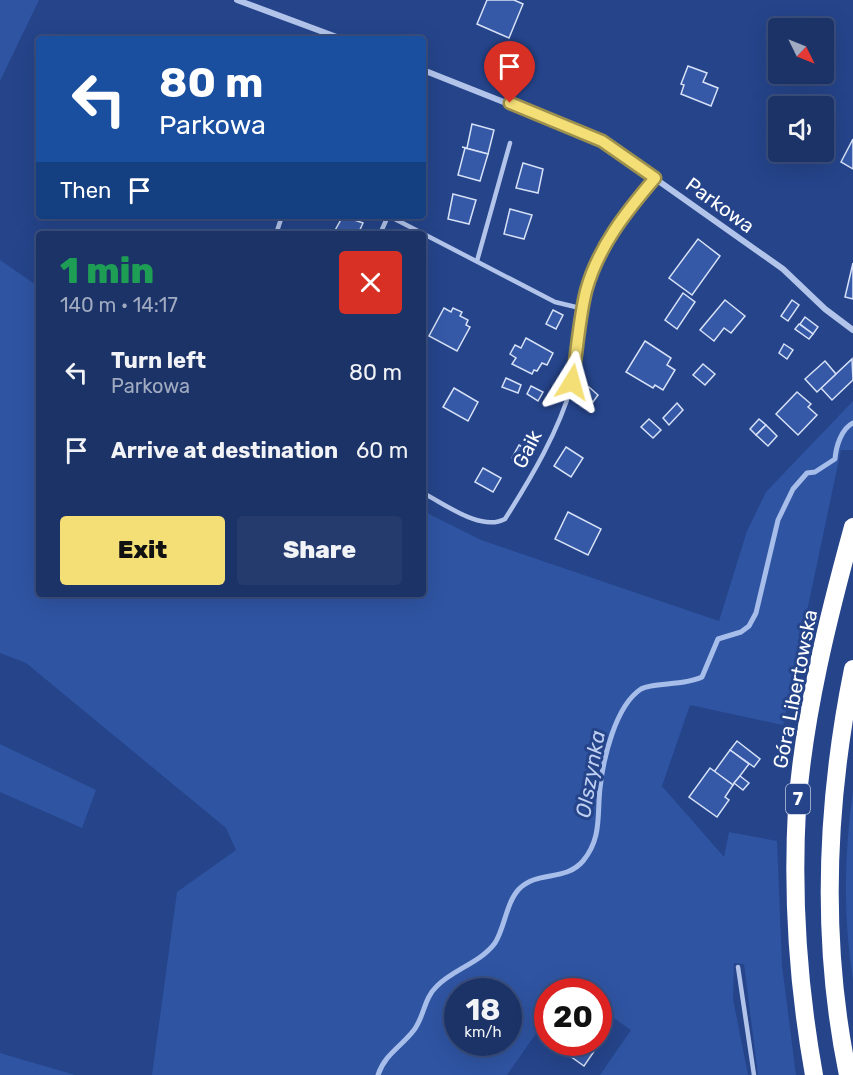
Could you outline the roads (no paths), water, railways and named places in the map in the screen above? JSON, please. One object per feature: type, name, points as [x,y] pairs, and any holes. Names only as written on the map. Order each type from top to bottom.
[{"type":"highway","name":"Góra Libertowska","points":[[814,1075],[800,985],[797,944],[795,882],[798,806],[815,688],[853,527]]},
{"type":"highway","name":"7","points":[[848,1075],[833,975],[829,858],[838,749],[853,669]]},
{"type":"street","points":[[237,0],[254,3],[335,36]]},
{"type":"street","name":"Parkowa","points":[[426,71],[602,141],[783,269],[825,309],[853,330]]},
{"type":"lane","points":[[477,261],[510,143]]},
{"type":"lane","name":"Gaik","points":[[426,494],[483,523],[496,524],[505,519],[547,444],[566,403],[572,382],[586,292],[608,239],[626,212],[655,178]]},
{"type":"lane","points":[[395,219],[418,231]]},
{"type":"lane","points":[[426,235],[555,302],[584,309]]},
{"type":"lane","points":[[738,967],[754,1075]]},
{"type":"waterway","name":"Olszynka","points":[[378,1075],[389,1056],[414,1030],[437,986],[482,956],[495,943],[511,901],[519,889],[534,880],[568,872],[583,861],[596,835],[600,788],[607,749],[617,720],[624,708],[632,697],[646,687],[687,682],[702,677],[718,639],[741,632],[749,626],[756,613],[778,520],[793,489],[807,473],[815,472],[835,459],[842,434],[853,423]]}]
